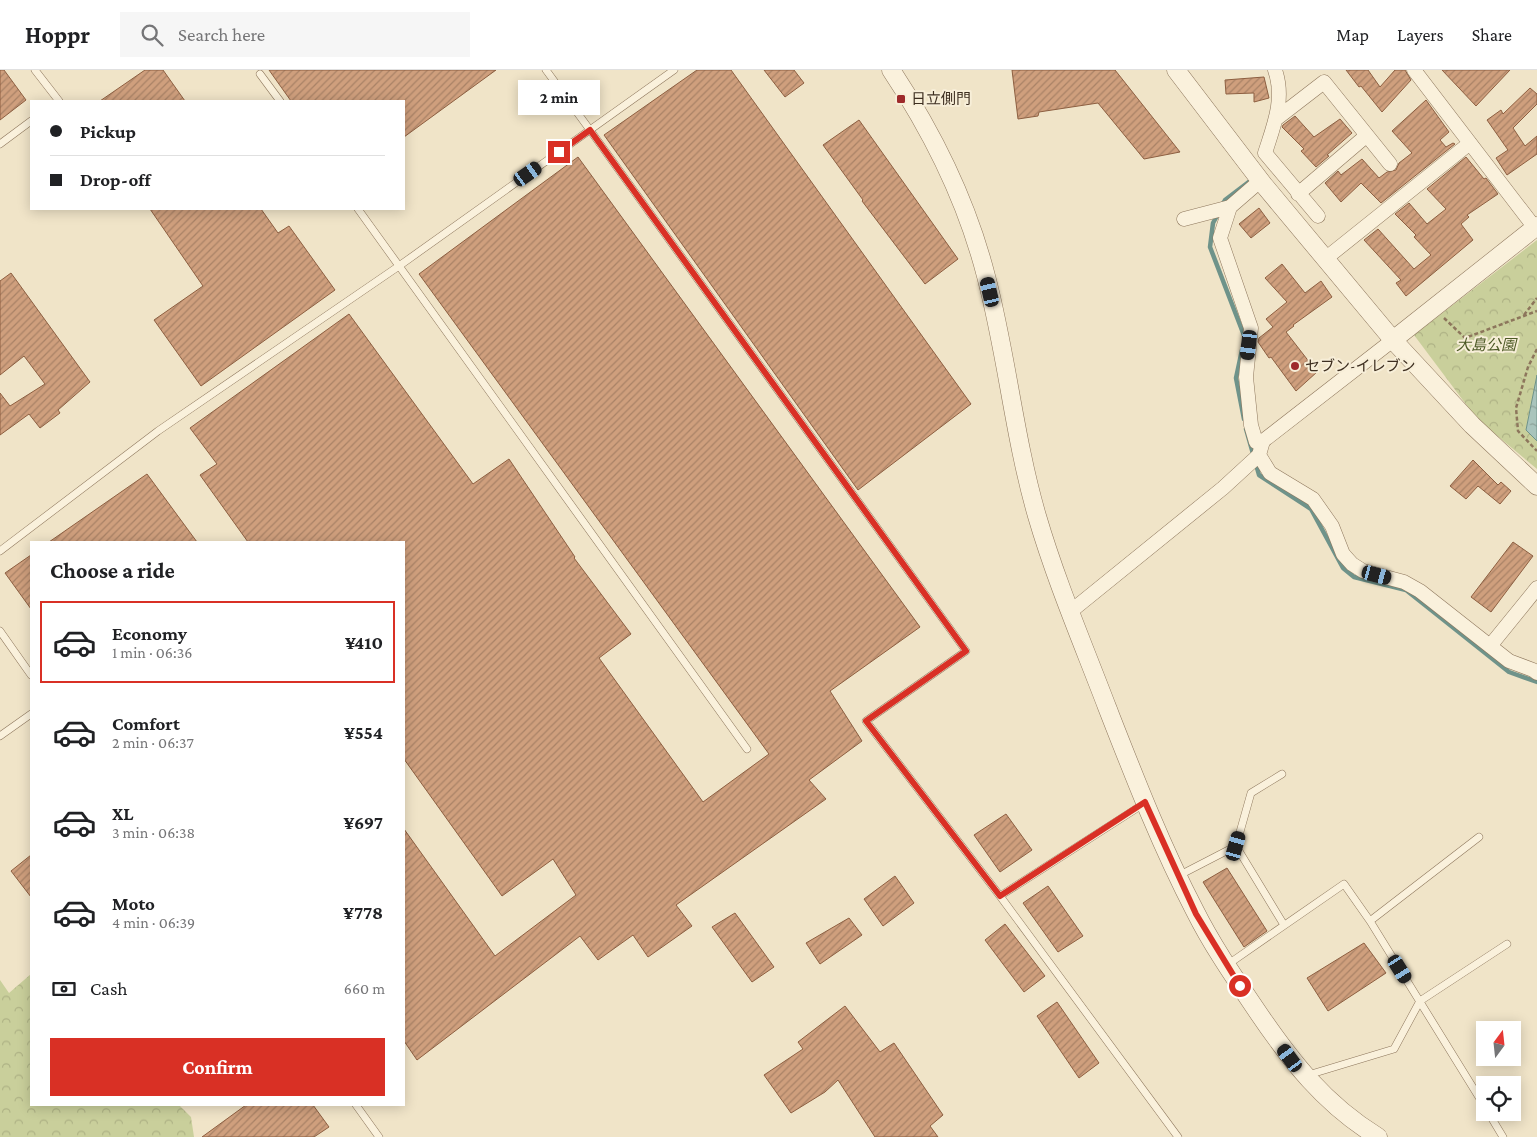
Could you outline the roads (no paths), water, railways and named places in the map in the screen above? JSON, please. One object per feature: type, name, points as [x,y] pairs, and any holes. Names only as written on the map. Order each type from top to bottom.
[{"type":"street","points":[[891,70],[931,136],[970,222],[986,276],[1037,516],[1070,612],[1145,802],[1178,876],[1196,914],[1226,965],[1272,1033],[1305,1076],[1350,1118],[1378,1137]]},
{"type":"street","points":[[1176,70],[1260,181],[1393,340],[1472,425],[1537,486]]},
{"type":"street","points":[[1275,70],[1280,94],[1276,119],[1265,153],[1318,216]]},
{"type":"street","points":[[1070,612],[1223,488],[1260,451],[1264,441],[1536,227],[1414,70]]},
{"type":"street","points":[[1276,119],[1324,82],[1390,164]]},
{"type":"street","points":[[1298,194],[1366,136]]},
{"type":"street","points":[[1325,259],[1470,143]]},
{"type":"street","points":[[1184,219],[1230,207],[1260,181]]},
{"type":"street","points":[[1230,207],[1220,238],[1251,328],[1246,377],[1251,425],[1256,442],[1270,473],[1313,499],[1332,526],[1343,554],[1352,564],[1363,571],[1404,582],[1420,591],[1509,661],[1537,673]]},
{"type":"street","points":[[1490,646],[1537,588]]},
{"type":"lane","points":[[35,70],[57,100]]},
{"type":"lane","points":[[546,70],[966,651],[866,721],[1000,896],[1178,1137]]},
{"type":"lane","points":[[0,551],[158,431],[399,266],[674,70]]},
{"type":"lane","points":[[260,74],[279,100]]},
{"type":"lane","points":[[0,144],[30,122]]},
{"type":"lane","points":[[359,210],[747,749]]},
{"type":"lane","points":[[0,631],[30,674]]},
{"type":"lane","points":[[0,736],[30,715]]},
{"type":"lane","points":[[1178,876],[1236,846],[1251,793],[1282,774]]},
{"type":"lane","points":[[1000,896],[1145,802]]},
{"type":"lane","points":[[1370,921],[1479,837]]},
{"type":"lane","points":[[1236,846],[1284,925]]},
{"type":"lane","points":[[1226,965],[1344,884],[1370,921],[1476,1093]]},
{"type":"lane","points":[[1305,1076],[1394,1049],[1420,1001],[1507,944]]},
{"type":"lane","points":[[357,1106],[379,1137]]},
{"type":"lane","points":[[1493,1121],[1503,1137]]},
{"type":"water","points":[[1537,375],[1537,441],[1526,430]]},
{"type":"waterway","points":[[1221,207],[1225,200],[1250,181]]},
{"type":"waterway","points":[[1218,214],[1213,223],[1210,247],[1245,338]]},
{"type":"waterway","points":[[1242,350],[1236,378],[1244,419]]},
{"type":"waterway","points":[[1246,429],[1259,475],[1311,509],[1343,568],[1354,577],[1406,590],[1509,672],[1537,682]]},
{"type":"place","name":"日立側門","points":[[901,99]]},
{"type":"place","name":"セブン-イレブン","points":[[1295,366]]},
{"type":"park label","name":"大島公園","points":[[1486,345]]}]
